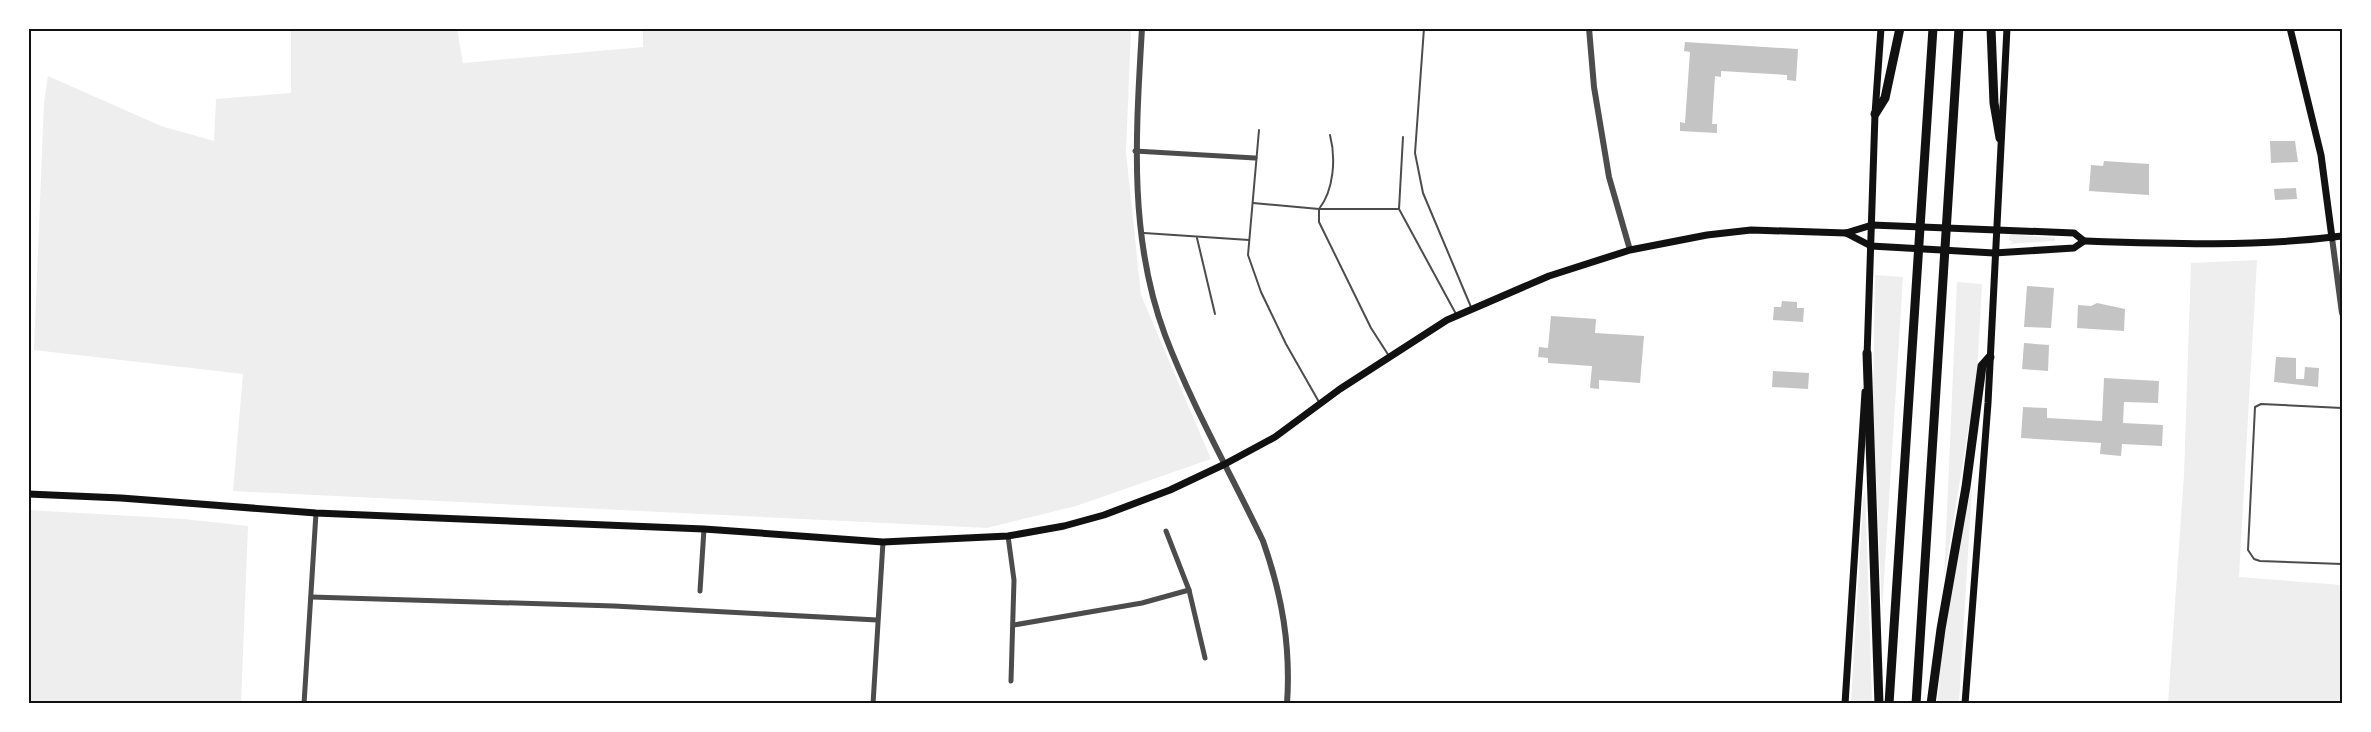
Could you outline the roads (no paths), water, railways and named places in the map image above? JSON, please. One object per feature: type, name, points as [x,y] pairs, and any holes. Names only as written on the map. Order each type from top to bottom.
[{"type":"highway","points":[[1875,114],[1885,98],[1900,28]]},
{"type":"highway","points":[[1889,704],[1933,28]]},
{"type":"highway","points":[[1916,704],[1959,28]]},
{"type":"highway","points":[[1991,28],[1994,103],[2000,138]]},
{"type":"highway","points":[[1867,353],[1879,704]]},
{"type":"highway","points":[[1931,704],[1941,630],[1966,487],[1982,366],[1990,357]]},
{"type":"main road","points":[[1845,704],[1867,353],[1875,114],[1881,28]]},
{"type":"main road","points":[[1965,704],[1990,357],[2007,28]]},
{"type":"main road","points":[[2290,28],[2321,155],[2332,238]]},
{"type":"main road","points":[[28,494],[121,498],[316,513],[704,528],[883,542],[1008,536],[1064,526],[1104,515],[1161,494],[1275,437],[1340,389],[1448,320],[1549,276],[1630,250],[1751,230],[1846,233],[1872,225],[2073,233],[2084,241],[2245,244],[2343,237]]},
{"type":"main road","points":[[1846,233],[1871,246],[1994,252],[2074,248],[2084,241]]},
{"type":"street","points":[[1142,28],[1135,152],[1141,233],[1165,333],[1263,541],[1283,608],[1288,641],[1287,704]]},
{"type":"street","points":[[1589,28],[1594,87],[1609,177],[1630,250]]},
{"type":"street","points":[[1135,152],[1255,159]]},
{"type":"street","points":[[2332,238],[2343,313]]},
{"type":"street","points":[[304,704],[316,513]]},
{"type":"street","points":[[700,591],[704,528]]},
{"type":"street","points":[[1166,531],[1189,590],[1204,658]]},
{"type":"street","points":[[1008,536],[1014,580],[1011,681]]},
{"type":"street","points":[[873,704],[883,542]]},
{"type":"street","points":[[1014,625],[1142,603],[1189,590]]},
{"type":"street","points":[[311,597],[614,606],[877,620]]},
{"type":"lane","points":[[1424,28],[1415,153],[1418,173],[1440,237],[1472,310]]},
{"type":"lane","points":[[1259,130],[1248,255],[1262,292],[1290,351],[1321,405]]},
{"type":"lane","points":[[1330,135],[1333,148],[1330,187],[1328,198],[1319,208],[1319,222],[1371,328],[1390,359]]},
{"type":"lane","points":[[1403,137],[1399,209],[1458,317]]},
{"type":"lane","points":[[1253,203],[1319,208],[1399,209]]},
{"type":"lane","points":[[1141,233],[1249,240]]},
{"type":"lane","points":[[1197,236],[1215,314]]},
{"type":"lane","points":[[2343,408],[2261,404],[2255,407],[2248,550],[2254,559],[2260,561],[2343,564]]}]
